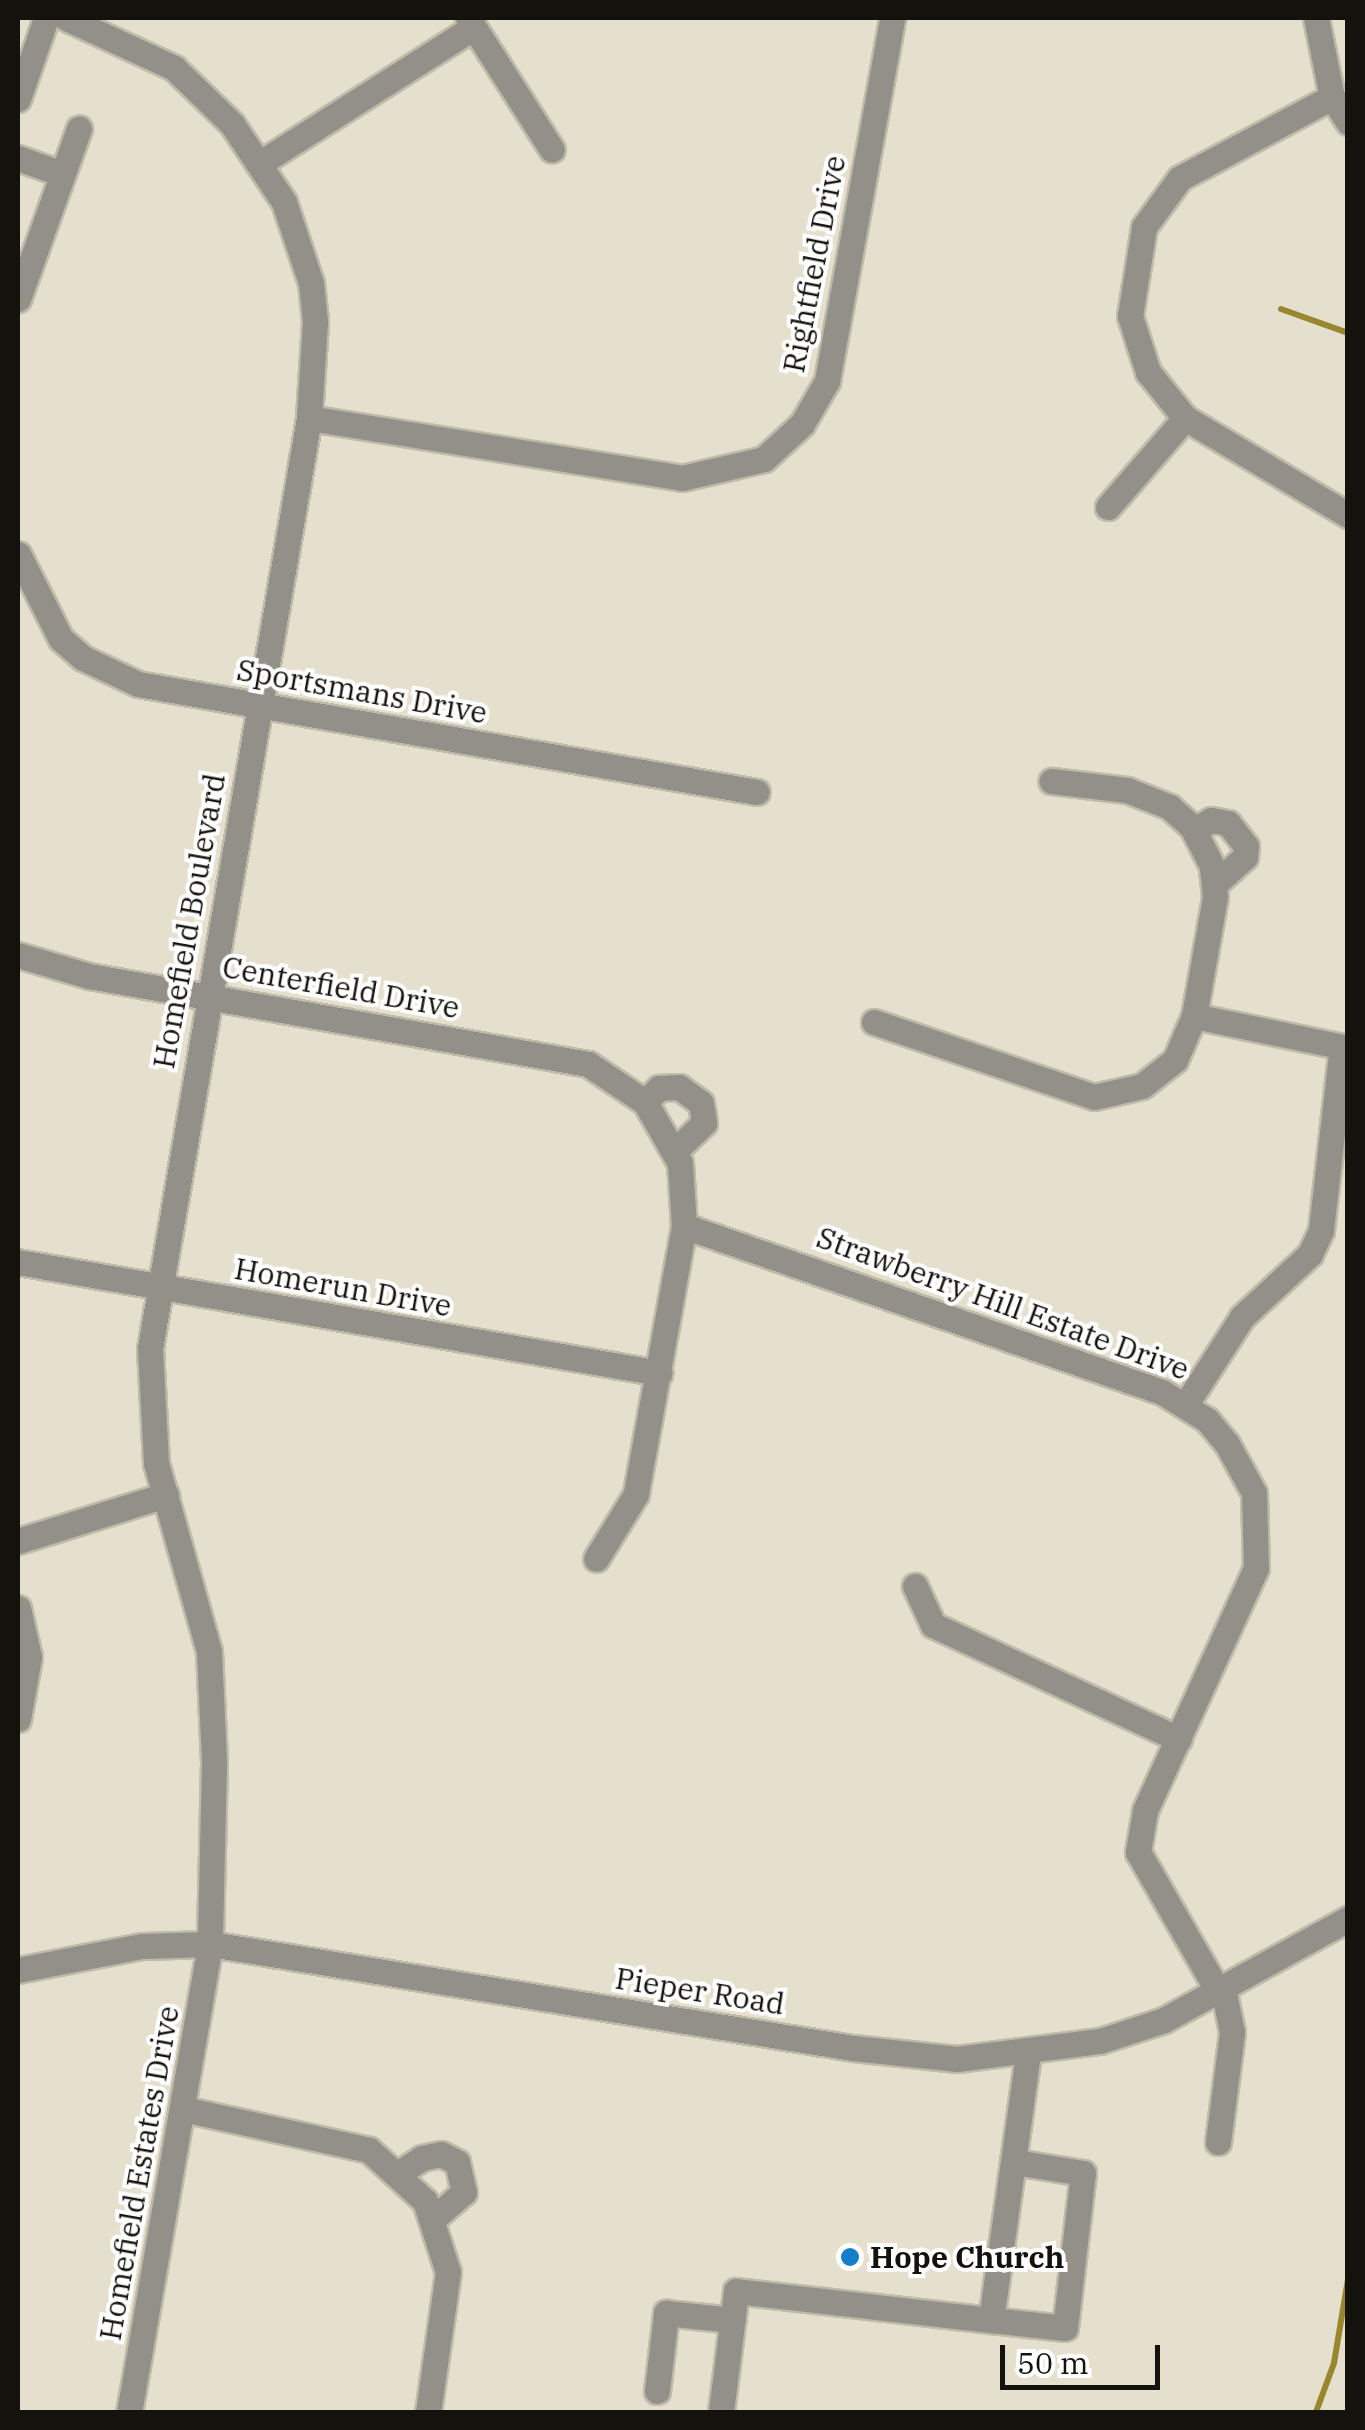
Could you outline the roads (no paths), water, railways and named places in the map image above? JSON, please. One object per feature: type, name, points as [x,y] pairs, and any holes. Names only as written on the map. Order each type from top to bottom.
[{"type":"street","points":[[18,100],[46,18]]},
{"type":"street","name":"Homefield Boulevard","points":[[66,18],[174,68],[262,162],[284,202],[310,283],[315,366],[309,418],[159,1288],[148,1389],[166,1495],[200,1600],[214,1704],[210,1944]]},
{"type":"street","name":"Rightfield Drive","points":[[309,418],[682,478],[764,458],[802,424],[826,381],[892,18]]},
{"type":"street","points":[[1316,18],[1332,97],[1348,122]]},
{"type":"street","points":[[262,162],[471,22],[552,150]]},
{"type":"street","points":[[1332,97],[1200,163],[1180,178],[1144,227],[1130,316],[1148,372],[1185,418],[1348,514]]},
{"type":"street","points":[[18,300],[78,129]]},
{"type":"street","points":[[18,158],[62,174]]},
{"type":"street","points":[[1108,507],[1185,418]]},
{"type":"street","name":"Sportsmans Drive","points":[[18,554],[42,610],[84,658],[138,684],[757,792]]},
{"type":"street","points":[[874,1022],[1094,1097],[1142,1086],[1176,1060],[1194,1016],[1214,875],[1194,830],[1170,808],[1127,790],[1052,780]]},
{"type":"street","points":[[1194,830],[1211,820],[1228,822],[1246,846],[1245,857],[1214,875]]},
{"type":"street","name":"Centerfield Drive","points":[[18,955],[208,998],[588,1064],[644,1102],[675,1151],[684,1226],[636,1494],[596,1559]]},
{"type":"street","points":[[1186,1404],[1226,1337],[1310,1254],[1321,1230],[1329,1203],[1345,1048],[1194,1016]]},
{"type":"street","points":[[644,1102],[659,1088],[679,1087],[700,1104],[704,1123],[675,1151]]},
{"type":"street","name":"Strawberry Hill Estate Drive","points":[[684,1226],[1186,1404],[1207,1420],[1240,1465],[1254,1493],[1260,1546],[1240,1610],[1145,1811],[1138,1852],[1143,1870],[1221,1990]]},
{"type":"street","name":"Homerun Drive","points":[[18,1262],[658,1374]]},
{"type":"street","points":[[18,1540],[166,1495]]},
{"type":"street","points":[[915,1586],[933,1625],[1179,1739]]},
{"type":"street","points":[[18,1608],[29,1657],[18,1720]]},
{"type":"street","name":"Pieper Road","points":[[18,1970],[142,1946],[210,1944],[853,2048],[957,2059],[1028,2054],[1164,2020],[1348,1919]]},
{"type":"street","name":"Homefield Estates Drive","points":[[129,2412],[210,1944]]},
{"type":"street","points":[[1218,2142],[1232,2032],[1221,1990]]},
{"type":"street","points":[[990,2320],[1028,2054]]},
{"type":"street","points":[[183,2109],[368,2150],[400,2173],[432,2219],[448,2272],[428,2412]]},
{"type":"street","points":[[400,2173],[422,2158],[441,2154],[457,2162],[464,2192],[432,2219]]},
{"type":"street","points":[[721,2412],[736,2291],[1065,2328],[1083,2173],[1014,2162]]},
{"type":"street","points":[[656,2392],[666,2313],[732,2320]]},
{"type":"waterway","points":[[1281,309],[1348,333]]},
{"type":"waterway","points":[[1316,2412],[1334,2363],[1348,2279]]},
{"type":"place","name":"Hope Church","points":[[850,2257]]}]
